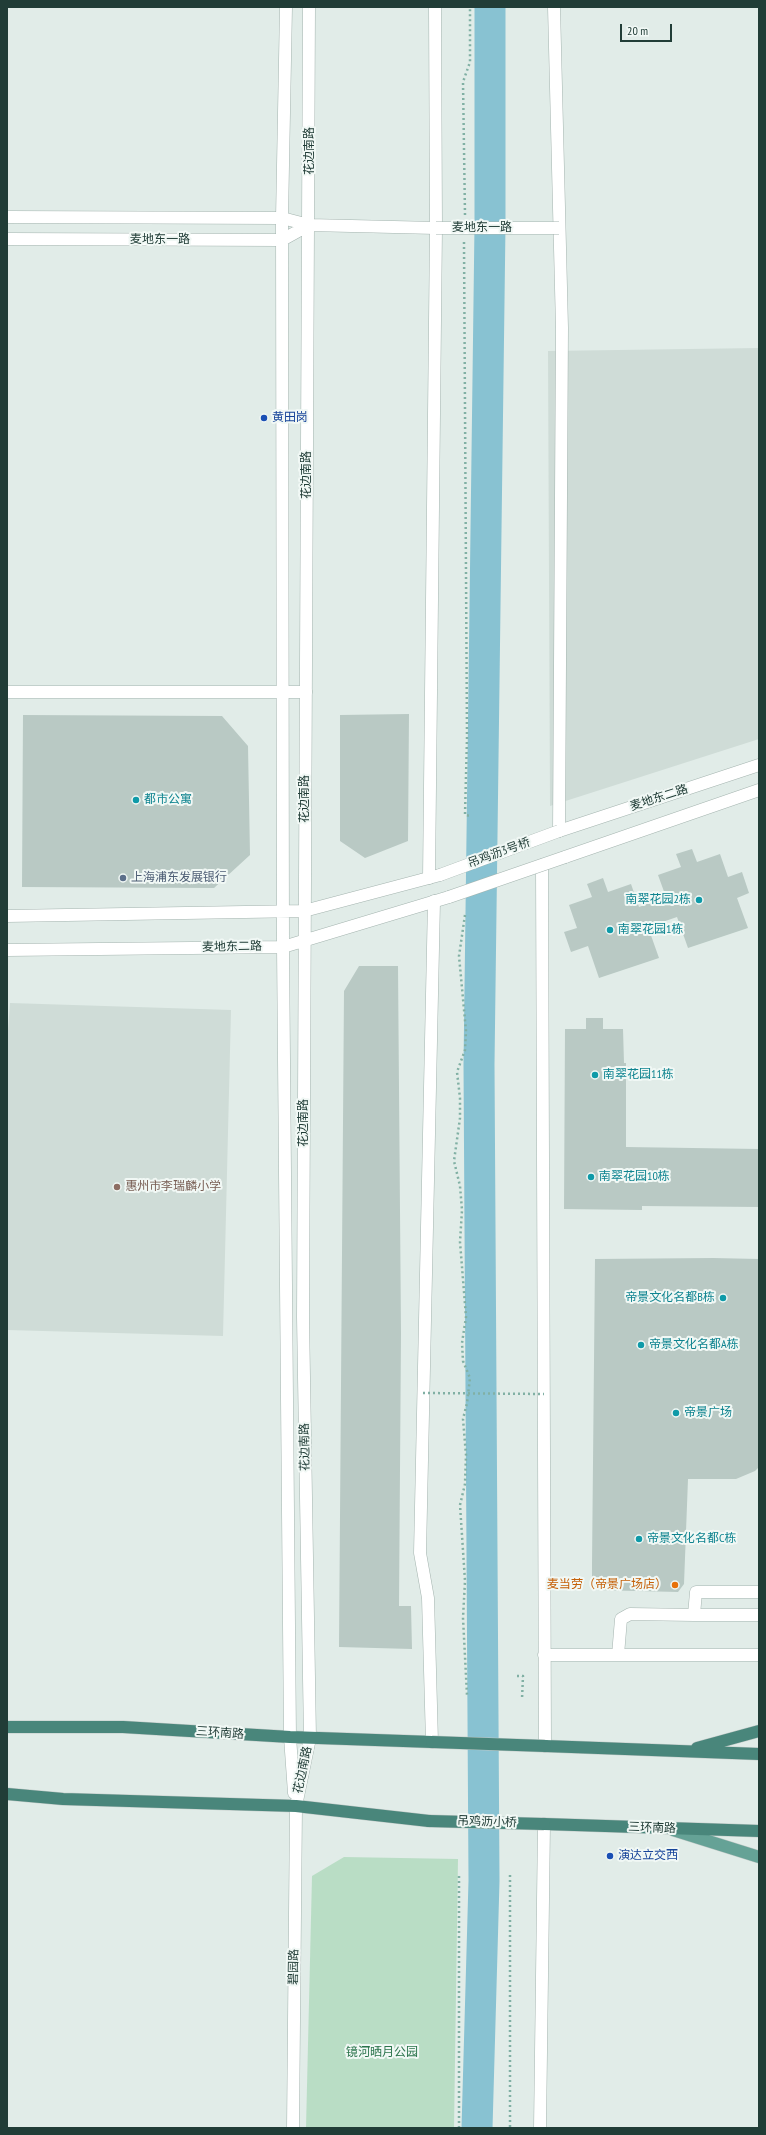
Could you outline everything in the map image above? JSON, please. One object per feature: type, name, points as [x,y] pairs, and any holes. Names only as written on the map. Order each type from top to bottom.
[{"type":"highway","name":"三环南路","points":[[7,1726],[123,1727],[310,1738],[432,1742]]},
{"type":"highway","points":[[685,1751],[759,1731]]},
{"type":"highway","points":[[432,1742],[759,1754]]},
{"type":"highway","points":[[7,1794],[63,1799]]},
{"type":"highway","points":[[7,1798],[296,1806]]},
{"type":"highway","name":"吊鸡沥小桥","points":[[296,1806],[429,1821],[544,1824]]},
{"type":"highway","name":"三环南路","points":[[544,1824],[759,1831]]},
{"type":"main road","points":[[666,1828],[759,1857]]},
{"type":"street","name":"花边南路","points":[[286,7],[282,218],[282,947],[290,1737],[296,1806]]},
{"type":"street","name":"花边南路","points":[[296,1806],[310,1738],[303,1316],[309,7]]},
{"type":"street","points":[[7,916],[304,911],[434,877],[436,228],[435,7]]},
{"type":"street","points":[[554,7],[562,344],[559,831]]},
{"type":"street","name":"麦地东一路","points":[[7,217],[282,218],[309,225],[436,228],[559,228]]},
{"type":"street","name":"麦地东一路","points":[[7,239],[282,240],[309,225]]},
{"type":"street","points":[[7,692],[306,692]]},
{"type":"street","name":"麦地东二路","points":[[559,831],[759,765]]},
{"type":"street","name":"麦地东二路","points":[[565,857],[759,790]]},
{"type":"street","name":"吊鸡沥3号桥","points":[[434,877],[559,831]]},
{"type":"street","name":"吊鸡沥3号桥","points":[[449,897],[565,857]]},
{"type":"street","points":[[542,865],[545,1746]]},
{"type":"street","name":"麦地东二路","points":[[7,950],[282,947],[449,897]]},
{"type":"street","points":[[432,1742],[428,1598],[420,1553],[434,901]]},
{"type":"street","points":[[694,1615],[696,1592],[759,1592]]},
{"type":"street","points":[[618,1655],[620,1619],[630,1614],[759,1615]]},
{"type":"street","points":[[544,1655],[759,1655]]},
{"type":"street","name":"碧园路","points":[[293,2128],[296,1806]]},
{"type":"street","points":[[540,2128],[544,1824]]},
{"type":"path","points":[[465,221],[464,82],[470,62],[470,7]]},
{"type":"path","points":[[464,236],[468,738],[464,815],[471,816]]},
{"type":"path","points":[[464,915],[459,956],[466,1031],[465,1050],[457,1072],[460,1098],[460,1118],[454,1160],[460,1186],[462,1210],[460,1242],[466,1316],[462,1344],[463,1361],[470,1378],[468,1403],[463,1420],[466,1455],[464,1484],[460,1505],[465,1581],[464,1618],[467,1695]]},
{"type":"path","points":[[423,1393],[544,1394]]},
{"type":"path","points":[[517,1676],[523,1676],[522,1699]]},
{"type":"path","points":[[510,1874],[510,2128]]},
{"type":"path","points":[[459,1876],[459,2128]]},
{"type":"shaded area","points":[[759,348],[759,739],[550,806],[548,351]]},
{"type":"shaded area","name":"惠州市李瑞麟小学","points":[[10,1003],[231,1010],[223,1336],[7,1330],[7,1044]]},
{"type":"green space","name":"镜河晒月公园","points":[[344,1857],[458,1859],[454,2128],[306,2128],[312,1876]]},
{"type":"building","points":[[409,714],[408,841],[365,858],[340,841],[340,715]]},
{"type":"building","name":"都市公寓","points":[[23,715],[222,716],[248,746],[250,855],[214,888],[22,887]]},
{"type":"building","points":[[692,849],[697,862],[720,854],[728,877],[742,872],[749,893],[737,898],[748,928],[688,948],[677,917],[648,927],[659,958],[599,978],[588,946],[571,952],[564,932],[577,928],[569,905],[592,897],[587,884],[603,878],[608,892],[631,884],[639,907],[666,897],[658,875],[681,867],[676,854]]},
{"type":"building","points":[[359,966],[398,966],[401,1333],[399,1606],[411,1606],[412,1649],[339,1647],[344,991]]},
{"type":"building","points":[[586,1018],[603,1018],[603,1029],[623,1029],[624,1063],[626,1063],[626,1147],[759,1149],[759,1207],[642,1206],[642,1210],[564,1209],[565,1029],[586,1029]]},
{"type":"building","name":"帝景广场","points":[[595,1259],[759,1259],[759,1467],[755,1471],[736,1479],[688,1479],[684,1584],[678,1592],[597,1590],[592,1582]]},
{"type":"waterway","points":[[477,2128],[484,1881],[479,1064],[490,225],[490,7]]},
{"type":"place","name":"黄田岗","points":[[264,418]]},
{"type":"place","name":"都市公寓","points":[[136,800]]},
{"type":"place","name":"上海浦东发展银行","points":[[123,878]]},
{"type":"place","name":"南翠花园2栋","points":[[699,900]]},
{"type":"place","name":"南翠花园1栋","points":[[610,930]]},
{"type":"place","name":"南翠花园11栋","points":[[595,1075]]},
{"type":"place","name":"南翠花园10栋","points":[[591,1177]]},
{"type":"place","name":"惠州市李瑞麟小学","points":[[117,1187]]},
{"type":"place","name":"帝景文化名都B栋","points":[[723,1298]]},
{"type":"place","name":"帝景文化名都A栋","points":[[641,1345]]},
{"type":"place","name":"帝景广场","points":[[676,1413]]},
{"type":"place","name":"帝景文化名都C栋","points":[[639,1539]]},
{"type":"place","name":"麦当劳（帝景广场店）","points":[[675,1585]]},
{"type":"place","name":"演达立交西","points":[[610,1856]]}]
